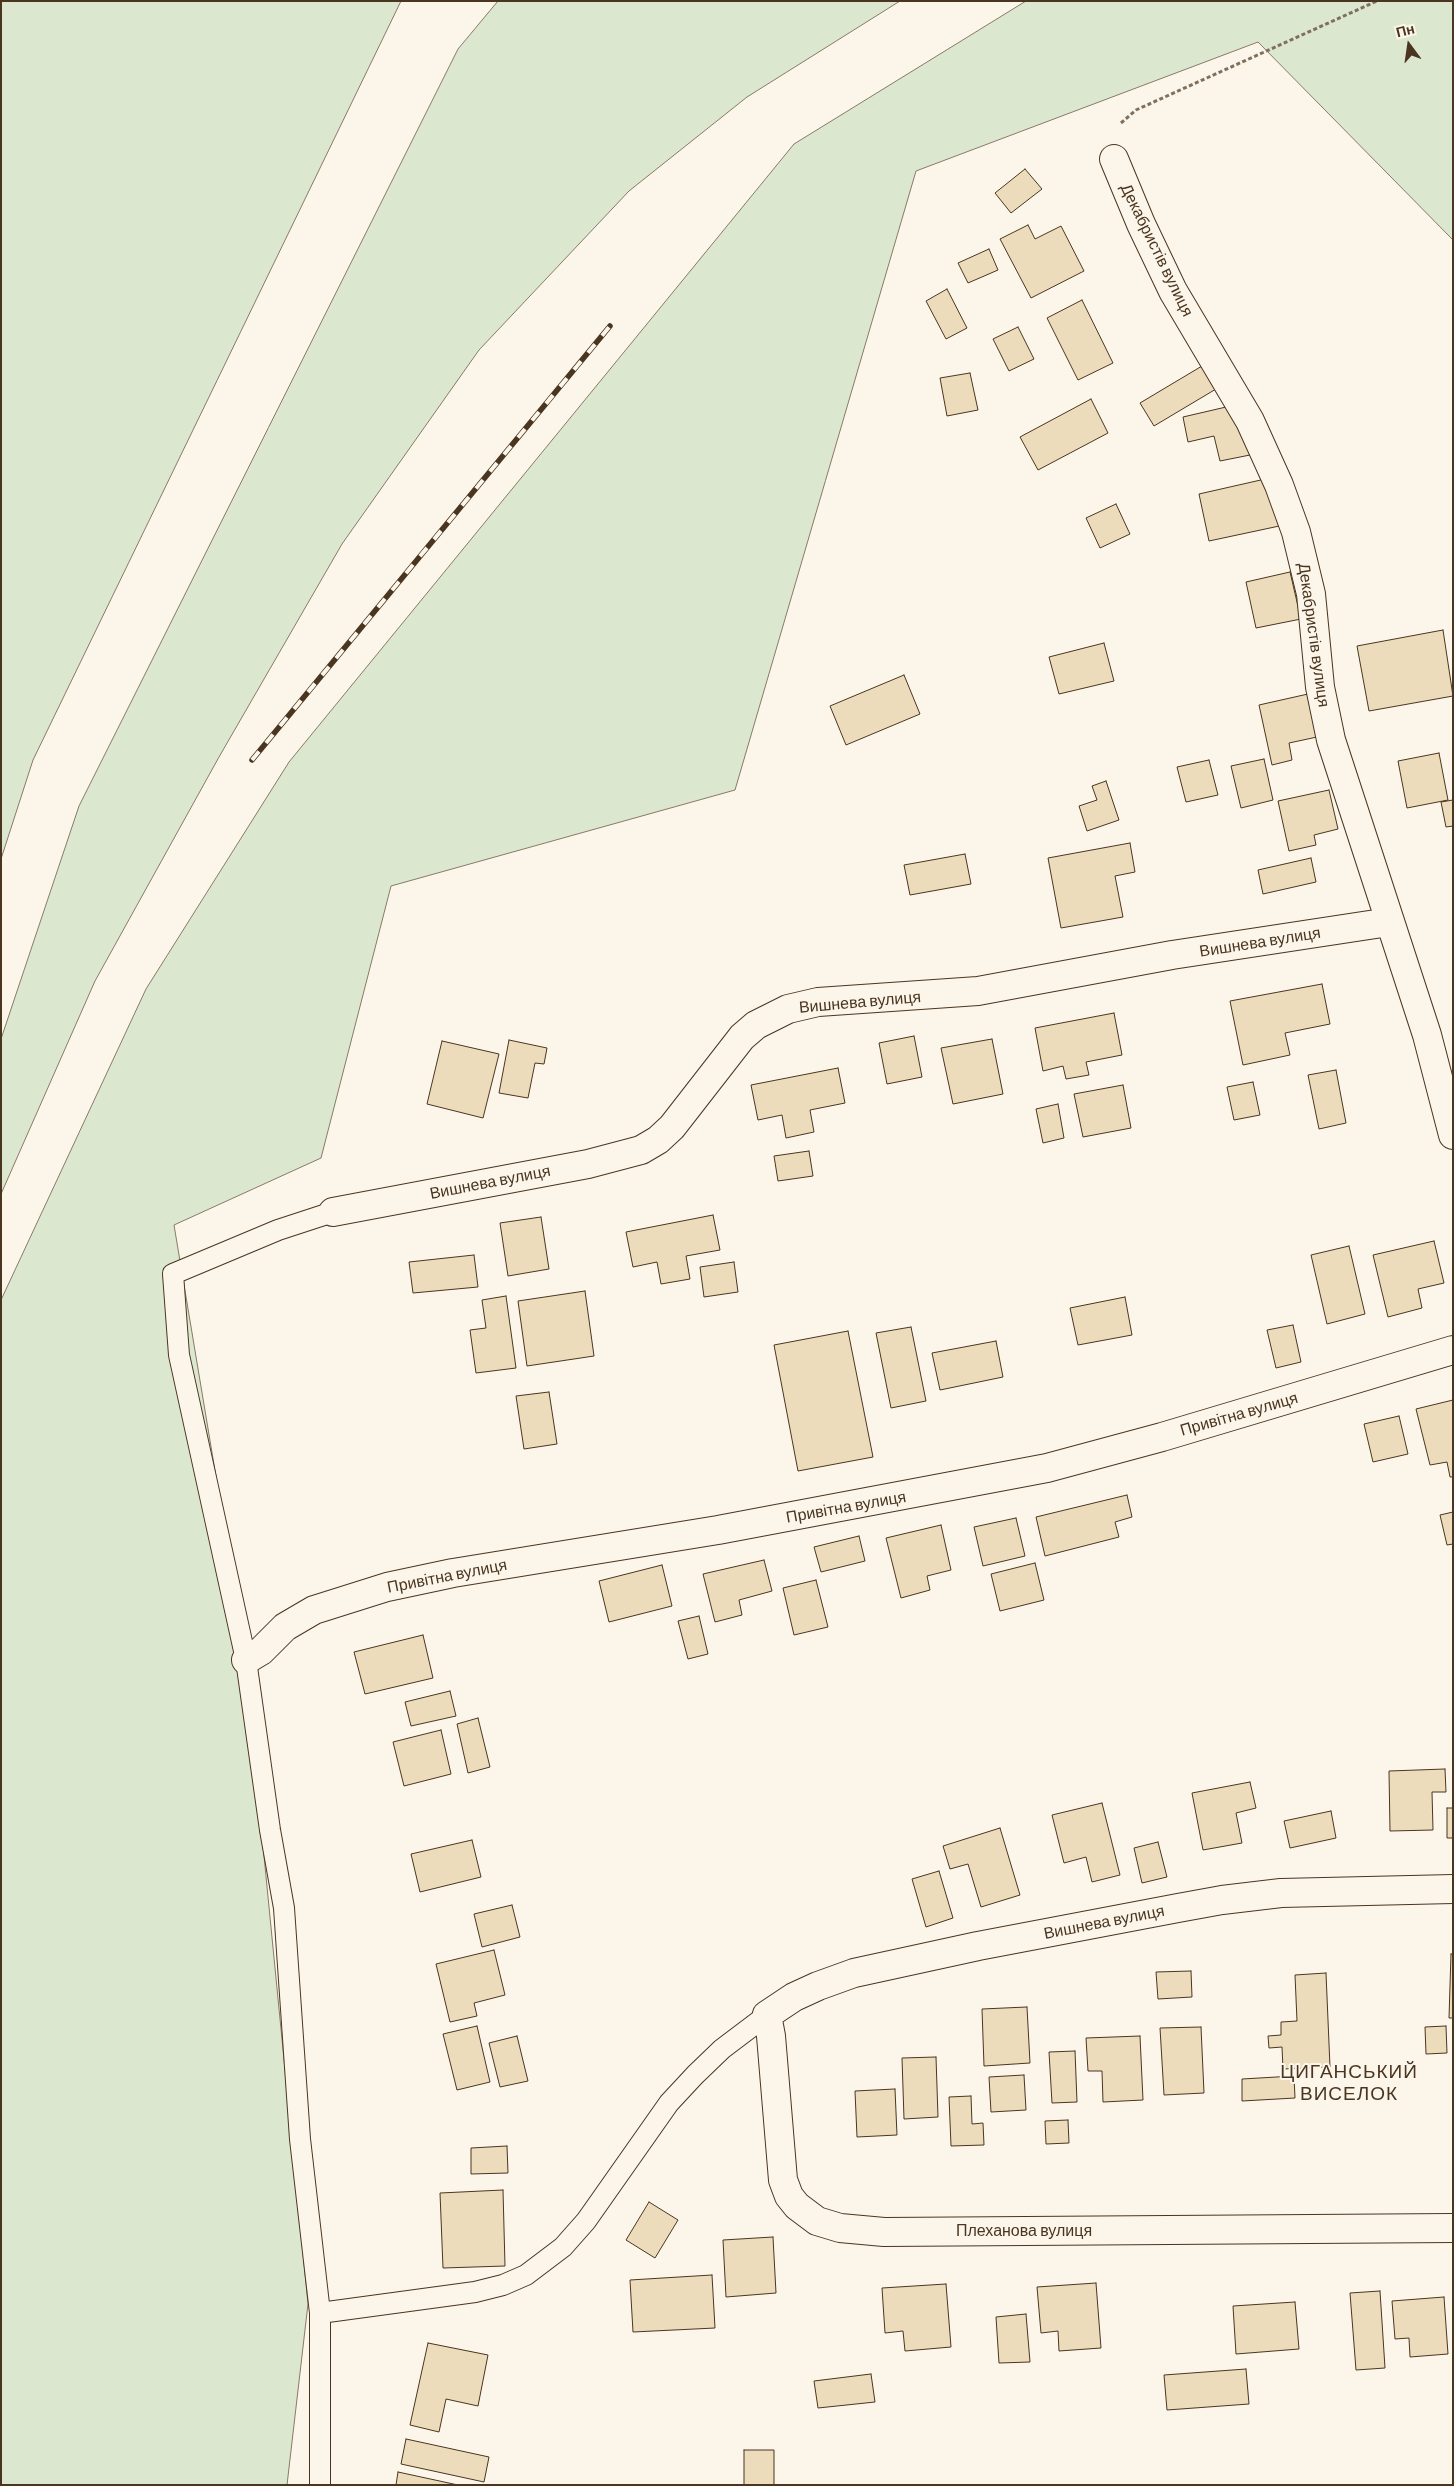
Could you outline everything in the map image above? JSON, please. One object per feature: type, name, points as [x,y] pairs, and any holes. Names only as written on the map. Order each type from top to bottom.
[{"type":"street","name":"Декабристів вулиця","points":[[1114,159],[1158,262],[1250,421],[1279,484],[1305,563],[1316,633],[1320,687],[1331,740],[1427,1034],[1453,1135]]},
{"type":"street","name":"Вишнева вулиця","points":[[333,1212],[511,1179],[620,1157],[641,1150],[658,1140],[672,1127],[742,1037],[756,1025],[788,1009],[818,1002],[978,991],[1172,955],[1389,922]]},
{"type":"street","name":"Привітна вулиця","points":[[246,1660],[261,1651],[285,1627],[314,1610],[387,1587],[453,1573],[718,1530],[1047,1468],[1162,1437],[1453,1350]]},
{"type":"street","name":"Вишнева вулиця","points":[[767,2015],[794,1997],[854,1973],[978,1946],[1178,1908],[1222,1900],[1281,1894],[1453,1889]]},
{"type":"street","name":"Плеханова вулиця","points":[[767,2015],[771,2036],[783,2180],[789,2196],[797,2206],[816,2221],[840,2228],[884,2232],[1453,2228]]},
{"type":"lane","points":[[320,2485],[320,2314],[300,2139],[284,1908],[270,1830],[246,1660],[179,1355],[173,1274],[278,1230],[333,1212]]},
{"type":"lane","points":[[320,2314],[426,2299],[503,2285],[526,2275],[544,2263],[563,2247],[586,2221],[670,2103],[722,2048],[767,2015]]},
{"type":"path","points":[[1114,159],[1112,140],[1116,127],[1136,110],[1376,1]]},
{"type":"green space","points":[[1,1],[401,1],[33,760],[1,859]]},
{"type":"green space","points":[[498,1],[900,1],[747,97],[629,191],[479,350],[342,544],[219,757],[95,981],[1,1194],[1,1039],[79,806],[458,49]]},
{"type":"green space","points":[[1026,1],[1453,1],[1453,240],[1258,42],[916,171],[735,790],[391,886],[321,1158],[174,1225],[242,1632],[308,2304],[287,2485],[1,2485],[1,1300],[146,989],[289,762],[794,144]]},
{"type":"building","points":[[1025,169],[1042,189],[1011,213],[995,193]]},
{"type":"building","points":[[1028,225],[1035,239],[1061,226],[1084,271],[1031,298],[1000,239]]},
{"type":"building","points":[[989,249],[998,270],[968,283],[958,263]]},
{"type":"building","points":[[947,289],[967,328],[946,339],[926,301]]},
{"type":"building","points":[[1082,300],[1113,363],[1078,380],[1047,318]]},
{"type":"building","points":[[1018,327],[1034,359],[1009,371],[993,339]]},
{"type":"building","points":[[1202,366],[1216,389],[1154,426],[1140,403]]},
{"type":"building","points":[[970,373],[978,410],[947,416],[940,378]]},
{"type":"building","points":[[1091,399],[1108,433],[1038,470],[1020,437]]},
{"type":"building","points":[[1239,404],[1250,455],[1220,461],[1214,436],[1188,442],[1183,417]]},
{"type":"building","points":[[1274,477],[1284,525],[1209,541],[1199,494]]},
{"type":"building","points":[[1116,504],[1130,534],[1100,548],[1086,518]]},
{"type":"building","points":[[1290,572],[1301,619],[1256,628],[1246,582]]},
{"type":"building","points":[[1443,630],[1453,696],[1369,711],[1357,646]]},
{"type":"building","points":[[1104,643],[1114,681],[1059,694],[1049,657]]},
{"type":"building","points":[[904,675],[920,714],[846,745],[830,706]]},
{"type":"building","points":[[1308,694],[1317,737],[1289,743],[1292,760],[1272,765],[1259,705]]},
{"type":"building","points":[[1439,753],[1448,800],[1407,808],[1398,761]]},
{"type":"building","points":[[1264,759],[1273,800],[1241,808],[1231,766]]},
{"type":"building","points":[[1209,760],[1218,795],[1186,802],[1177,767]]},
{"type":"building","points":[[1106,781],[1119,820],[1087,831],[1079,806],[1097,800],[1092,786]]},
{"type":"building","points":[[1329,790],[1338,829],[1314,835],[1316,845],[1289,851],[1278,801]]},
{"type":"building","points":[[1453,800],[1453,826],[1446,827],[1441,802]]},
{"type":"building","points":[[1130,843],[1135,872],[1115,876],[1123,917],[1061,928],[1048,858]]},
{"type":"building","points":[[965,854],[971,884],[910,895],[904,865]]},
{"type":"building","points":[[1311,858],[1316,882],[1263,894],[1258,870]]},
{"type":"building","points":[[1322,984],[1330,1024],[1285,1033],[1290,1055],[1243,1065],[1230,1001]]},
{"type":"building","points":[[1114,1013],[1122,1055],[1086,1062],[1089,1075],[1066,1079],[1063,1066],[1043,1071],[1035,1028]]},
{"type":"building","points":[[914,1036],[922,1077],[887,1084],[879,1043]]},
{"type":"building","points":[[992,1039],[1003,1094],[953,1104],[941,1048]]},
{"type":"building","points":[[509,1040],[547,1048],[544,1064],[535,1063],[528,1098],[499,1093]]},
{"type":"building","points":[[442,1041],[499,1054],[483,1118],[427,1104]]},
{"type":"building","points":[[838,1068],[845,1103],[810,1110],[814,1132],[786,1138],[782,1115],[758,1120],[751,1085]]},
{"type":"building","points":[[1336,1070],[1346,1123],[1319,1129],[1308,1075]]},
{"type":"building","points":[[1253,1082],[1260,1115],[1234,1120],[1227,1087]]},
{"type":"building","points":[[1123,1085],[1131,1128],[1083,1137],[1074,1094]]},
{"type":"building","points":[[1058,1104],[1064,1138],[1043,1143],[1036,1109]]},
{"type":"building","points":[[809,1151],[813,1176],[778,1181],[774,1156]]},
{"type":"building","points":[[713,1215],[720,1250],[686,1256],[690,1279],[661,1284],[657,1262],[633,1267],[626,1232]]},
{"type":"building","points":[[541,1217],[549,1269],[508,1276],[500,1223]]},
{"type":"building","points":[[1434,1241],[1444,1283],[1418,1289],[1422,1308],[1388,1317],[1373,1255]]},
{"type":"building","points":[[1349,1246],[1365,1314],[1327,1324],[1311,1255]]},
{"type":"building","points":[[474,1255],[478,1287],[413,1293],[409,1262]]},
{"type":"building","points":[[734,1262],[738,1292],[704,1297],[700,1267]]},
{"type":"building","points":[[585,1291],[594,1356],[527,1366],[518,1301]]},
{"type":"building","points":[[506,1296],[516,1368],[476,1373],[470,1330],[486,1328],[482,1300]]},
{"type":"building","points":[[1125,1297],[1132,1335],[1078,1345],[1070,1308]]},
{"type":"building","points":[[1293,1325],[1301,1362],[1276,1368],[1267,1330]]},
{"type":"building","points":[[911,1327],[926,1401],[891,1408],[876,1333]]},
{"type":"building","points":[[848,1331],[873,1457],[798,1471],[774,1345]]},
{"type":"building","points":[[996,1341],[1003,1377],[940,1390],[932,1353]]},
{"type":"building","points":[[549,1392],[557,1444],[524,1449],[516,1396]]},
{"type":"building","points":[[1453,1400],[1453,1477],[1450,1477],[1447,1462],[1430,1465],[1416,1409]]},
{"type":"building","points":[[1399,1416],[1408,1454],[1373,1462],[1364,1424]]},
{"type":"building","points":[[1127,1495],[1132,1517],[1115,1522],[1119,1537],[1045,1556],[1036,1517]]},
{"type":"building","points":[[1453,1512],[1453,1544],[1447,1545],[1440,1515]]},
{"type":"building","points":[[1016,1518],[1025,1556],[983,1566],[974,1527]]},
{"type":"building","points":[[941,1525],[951,1570],[927,1576],[930,1590],[901,1598],[886,1538]]},
{"type":"building","points":[[859,1536],[865,1561],[821,1572],[814,1547]]},
{"type":"building","points":[[764,1560],[772,1591],[739,1600],[742,1615],[715,1622],[703,1574]]},
{"type":"building","points":[[1035,1563],[1044,1600],[1000,1611],[991,1574]]},
{"type":"building","points":[[662,1565],[672,1606],[609,1622],[599,1581]]},
{"type":"building","points":[[816,1580],[828,1627],[794,1635],[783,1588]]},
{"type":"building","points":[[699,1616],[708,1654],[688,1659],[678,1621]]},
{"type":"building","points":[[423,1635],[433,1678],[365,1694],[354,1652]]},
{"type":"building","points":[[450,1691],[456,1716],[411,1726],[405,1702]]},
{"type":"building","points":[[478,1718],[490,1767],[468,1773],[457,1724]]},
{"type":"building","points":[[441,1730],[451,1774],[404,1786],[393,1742]]},
{"type":"building","points":[[1445,1769],[1446,1792],[1432,1792],[1433,1830],[1390,1831],[1389,1771]]},
{"type":"building","points":[[1250,1782],[1256,1808],[1236,1813],[1242,1843],[1203,1850],[1192,1793]]},
{"type":"building","points":[[1102,1803],[1120,1875],[1092,1882],[1086,1857],[1064,1863],[1052,1815]]},
{"type":"building","points":[[1447,1808],[1453,1808],[1453,1838],[1447,1838]]},
{"type":"building","points":[[1331,1811],[1336,1838],[1290,1848],[1284,1821]]},
{"type":"building","points":[[1000,1828],[1020,1895],[981,1907],[968,1864],[950,1869],[943,1846]]},
{"type":"building","points":[[472,1840],[481,1877],[420,1892],[411,1854]]},
{"type":"building","points":[[1158,1842],[1167,1877],[1142,1883],[1134,1848]]},
{"type":"building","points":[[939,1871],[953,1918],[926,1927],[912,1879]]},
{"type":"building","points":[[512,1905],[520,1937],[482,1947],[474,1914]]},
{"type":"building","points":[[494,1950],[505,1995],[474,2003],[477,2016],[450,2022],[436,1964]]},
{"type":"building","points":[[1451,1954],[1453,1954],[1453,2018],[1449,2018]]},
{"type":"building","points":[[1191,1971],[1192,1997],[1158,1999],[1156,1972]]},
{"type":"building","points":[[1326,1973],[1330,2067],[1283,2069],[1282,2047],[1269,2048],[1268,2036],[1281,2035],[1281,2022],[1297,2021],[1295,1975]]},
{"type":"building","points":[[1027,2007],[1030,2063],[984,2066],[982,2009]]},
{"type":"building","points":[[477,2026],[490,2082],[457,2090],[443,2034]]},
{"type":"building","points":[[1446,2026],[1447,2053],[1426,2054],[1425,2027]]},
{"type":"building","points":[[1201,2027],[1204,2093],[1164,2095],[1160,2028]]},
{"type":"building","points":[[517,2036],[528,2081],[500,2087],[489,2043]]},
{"type":"building","points":[[1140,2036],[1143,2100],[1103,2102],[1102,2071],[1088,2071],[1086,2038]]},
{"type":"building","points":[[1075,2051],[1077,2102],[1052,2103],[1049,2052]]},
{"type":"building","points":[[936,2057],[938,2117],[904,2119],[902,2058]]},
{"type":"building","points":[[1024,2075],[1026,2110],[991,2112],[989,2077]]},
{"type":"building","points":[[1294,2076],[1295,2098],[1242,2101],[1242,2079]]},
{"type":"building","points":[[895,2089],[897,2135],[857,2137],[855,2091]]},
{"type":"building","points":[[971,2096],[972,2124],[983,2123],[984,2145],[951,2146],[949,2097]]},
{"type":"building","points":[[1068,2120],[1069,2143],[1046,2144],[1045,2121]]},
{"type":"building","points":[[507,2146],[508,2173],[471,2174],[471,2148]]},
{"type":"building","points":[[503,2190],[505,2266],[443,2268],[440,2193]]},
{"type":"building","points":[[649,2202],[678,2220],[655,2258],[626,2240]]},
{"type":"building","points":[[773,2237],[776,2293],[726,2297],[723,2240]]},
{"type":"building","points":[[712,2275],[715,2328],[633,2332],[630,2280]]},
{"type":"building","points":[[1096,2283],[1101,2348],[1059,2351],[1058,2331],[1041,2333],[1037,2287]]},
{"type":"building","points":[[946,2284],[951,2347],[905,2351],[903,2331],[885,2333],[882,2288]]},
{"type":"building","points":[[1380,2291],[1385,2368],[1356,2370],[1350,2293]]},
{"type":"building","points":[[1444,2297],[1448,2354],[1410,2357],[1409,2338],[1395,2339],[1392,2301]]},
{"type":"building","points":[[1295,2302],[1299,2349],[1236,2354],[1233,2306]]},
{"type":"building","points":[[1026,2314],[1030,2362],[999,2363],[996,2317]]},
{"type":"building","points":[[428,2343],[488,2355],[478,2406],[446,2399],[439,2432],[410,2425]]},
{"type":"building","points":[[1246,2369],[1249,2404],[1167,2410],[1164,2375]]},
{"type":"building","points":[[871,2374],[875,2402],[818,2408],[814,2381]]},
{"type":"building","points":[[406,2439],[489,2457],[484,2482],[401,2464]]},
{"type":"building","points":[[744,2450],[774,2450],[774,2485],[744,2485]]},
{"type":"building","points":[[398,2472],[458,2485],[396,2485]]},
{"type":"railway","points":[[252,760],[610,326]]},
{"type":"district","name":"ЦИГАНСЬКИЙ ВИСЕЛОК","points":[[1349,2083]]}]
